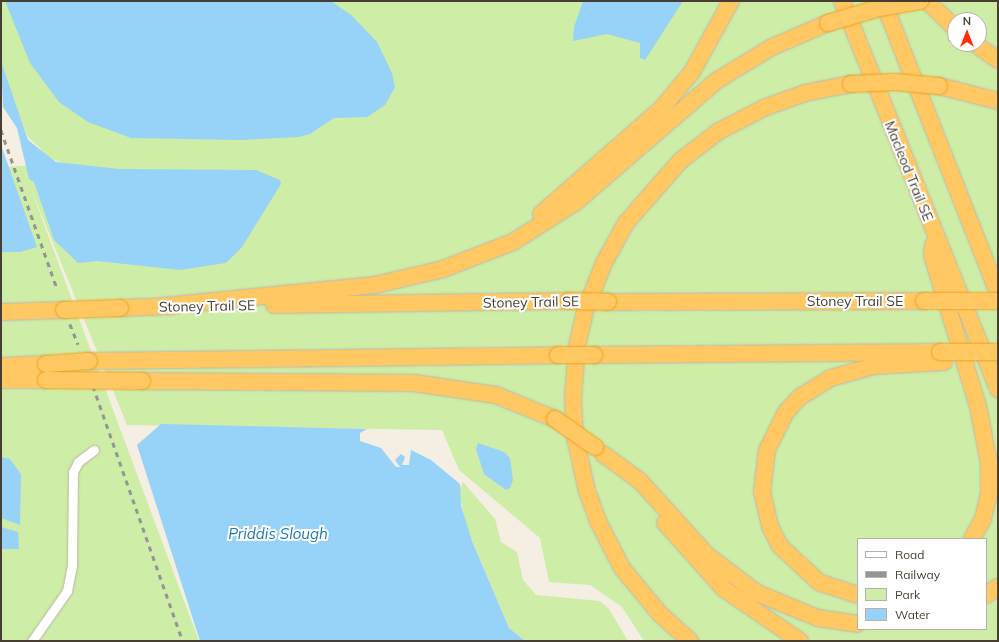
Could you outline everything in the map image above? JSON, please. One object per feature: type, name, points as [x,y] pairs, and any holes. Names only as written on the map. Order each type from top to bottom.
[{"type":"highway","points":[[471,259],[555,204],[662,108],[692,72],[731,1]]},
{"type":"highway","name":"Macleod Trail SE","points":[[842,1],[934,236],[979,340],[998,390]]},
{"type":"highway","points":[[883,1],[998,293]]},
{"type":"highway","points":[[164,306],[375,285],[471,259],[512,242],[570,207],[736,68],[790,38],[828,23],[879,8],[920,1]]},
{"type":"highway","points":[[928,1],[947,20]]},
{"type":"highway","points":[[986,52],[998,60]]},
{"type":"highway","points":[[690,641],[660,614],[626,574],[606,539],[587,491],[575,436],[573,398],[577,346],[586,308],[606,258],[626,223],[652,189],[684,158],[724,128],[766,107],[810,92],[851,84],[886,82],[939,86],[998,101]]},
{"type":"highway","points":[[934,236],[932,254],[978,406],[989,463],[989,493],[983,519],[973,538]]},
{"type":"highway","points":[[984,256],[998,277]]},
{"type":"highway","name":"Stoney Trail SE","points":[[1,312],[164,306],[569,302],[998,301]]},
{"type":"highway","points":[[857,595],[820,583],[780,546],[770,526],[762,492],[767,450],[786,412],[800,397],[831,378],[874,366],[942,357],[998,352]]},
{"type":"highway","points":[[1,366],[140,359],[558,354],[942,357],[998,356]]},
{"type":"highway","points":[[1,380],[414,383],[496,395],[556,419],[640,481],[707,555],[757,593],[818,618],[857,624]]},
{"type":"highway","points":[[599,450],[710,576],[740,601],[800,641]]},
{"type":"highway","points":[[987,594],[998,587]]},
{"type":"street","points":[[32,641],[67,591],[72,566],[73,472],[78,462],[94,450]]},
{"type":"green space","points":[[1,1],[998,1],[998,641],[644,641],[622,607],[590,585],[549,582],[540,538],[459,470],[442,430],[127,425],[29,184],[199,641],[1,641],[1,167],[64,164],[50,158],[27,136],[1,65]]},
{"type":"green space","points":[[463,482],[495,519],[501,542],[517,552],[523,580],[536,595],[600,601],[609,609],[628,641],[525,641],[509,628],[465,524],[459,490]]},
{"type":"water","points":[[5,1],[331,1],[351,15],[377,42],[392,73],[395,87],[385,105],[367,117],[334,118],[310,134],[299,137],[241,140],[131,138],[88,122],[59,102],[30,63]]},
{"type":"water","points":[[583,1],[683,1],[645,60],[640,58],[640,43],[607,34],[573,41],[574,27]]},
{"type":"water","points":[[1,61],[28,140],[56,162],[119,169],[256,170],[280,180],[281,184],[242,247],[226,263],[180,270],[97,261],[78,263],[54,240],[34,182],[29,179],[17,128],[3,107]]},
{"type":"water","points":[[1,145],[37,247],[20,252],[1,252]]},
{"type":"water","name":"Priddis Slough","points":[[161,424],[367,429],[360,433],[360,441],[381,448],[396,467],[400,467],[395,460],[401,454],[405,457],[402,465],[409,465],[411,450],[431,460],[460,484],[461,506],[472,541],[509,628],[525,641],[200,641],[137,445]]},
{"type":"water","points":[[478,443],[504,452],[510,458],[513,480],[510,488],[506,490],[484,474],[476,449]]},
{"type":"water","points":[[1,457],[10,459],[21,474],[20,525],[1,518]]},
{"type":"water","points":[[1,527],[18,532],[19,549],[1,549]]},
{"type":"railway","points":[[1,130],[57,288]]},
{"type":"railway","points":[[70,324],[78,344]]},
{"type":"railway","points":[[93,386],[183,641]]}]
